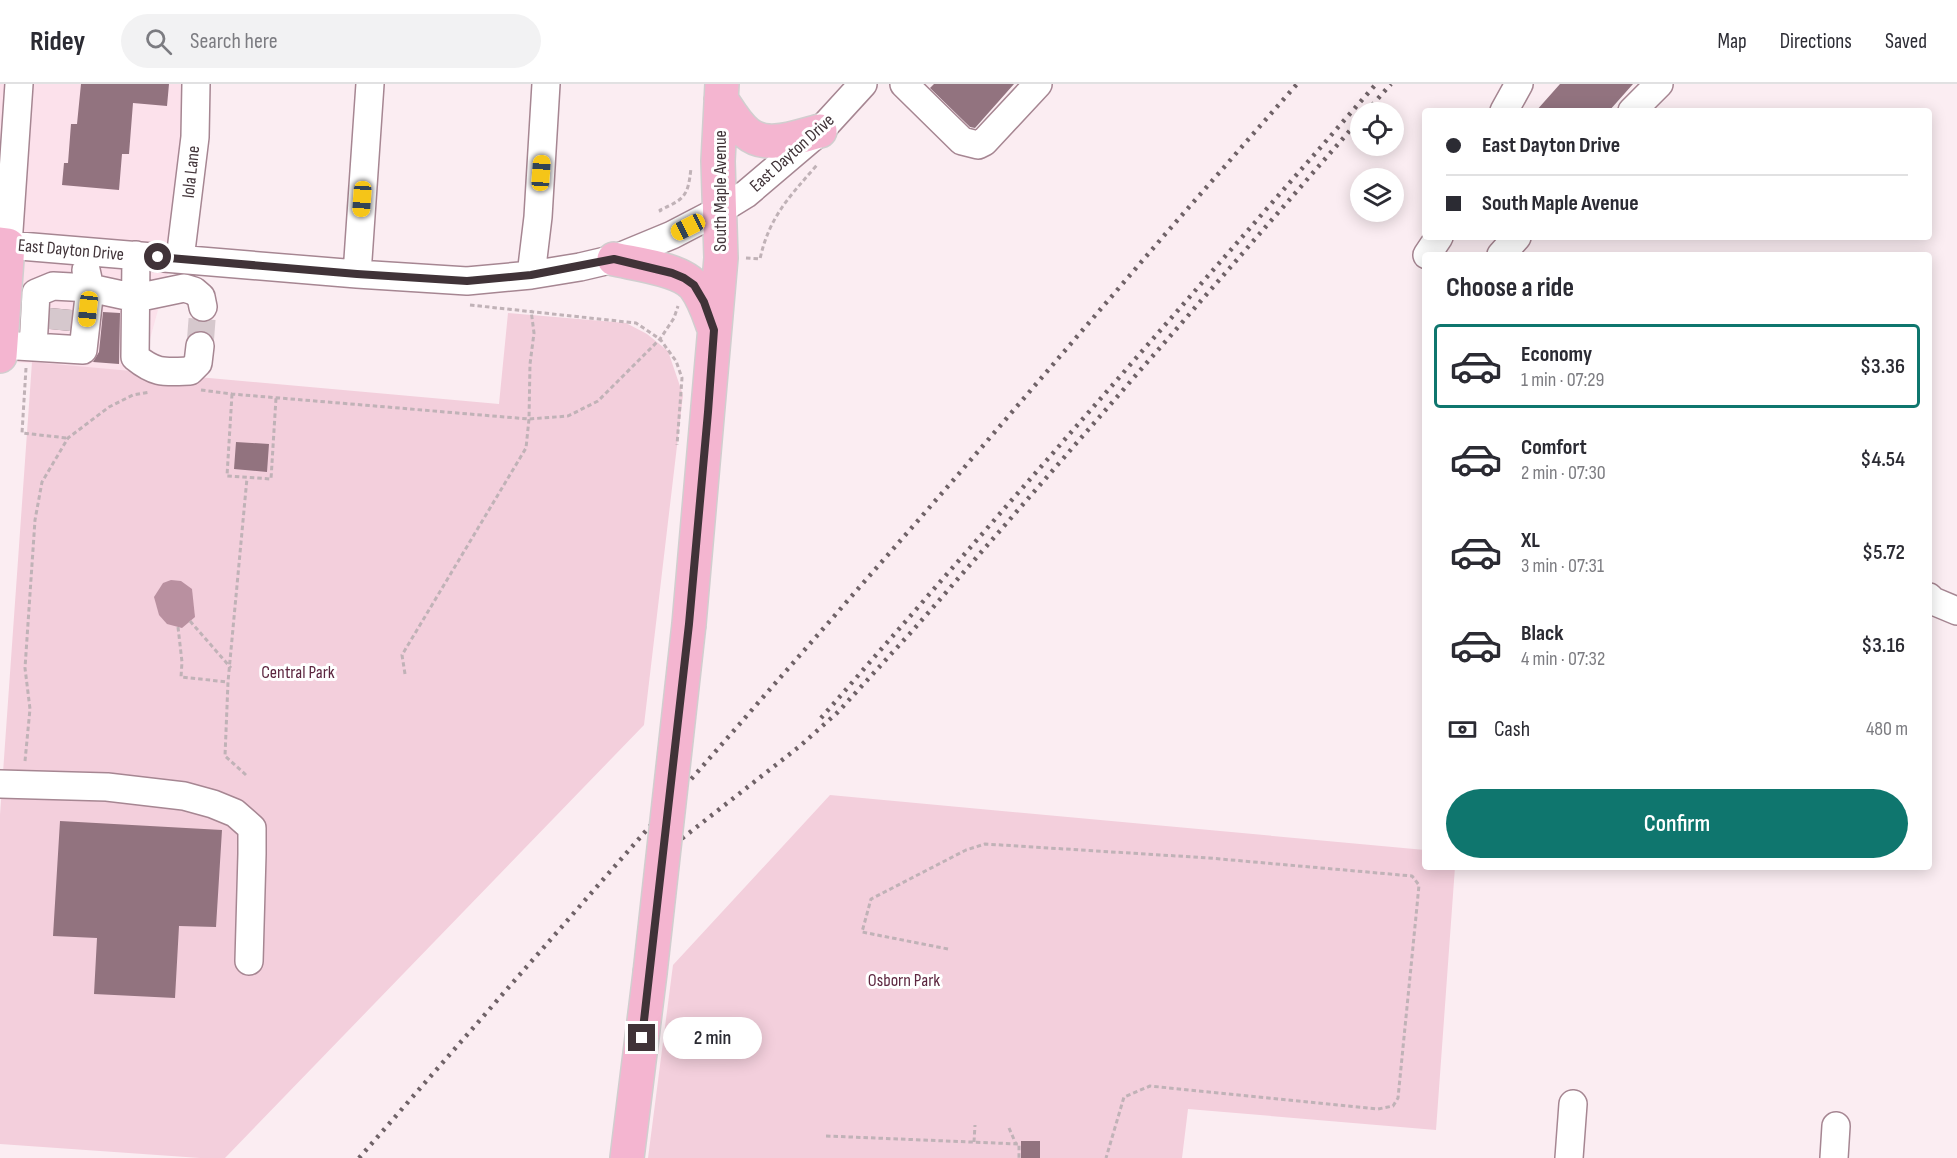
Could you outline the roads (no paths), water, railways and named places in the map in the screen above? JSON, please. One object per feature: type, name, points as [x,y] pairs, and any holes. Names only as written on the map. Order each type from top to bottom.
[{"type":"main road","points":[[721,92],[737,123],[747,134],[756,139],[779,141],[820,131]]},
{"type":"main road","name":"South Maple Avenue","points":[[627,1158],[689,624],[721,258],[718,161],[721,92]]},
{"type":"main road","points":[[0,356],[4,244]]},
{"type":"main road","points":[[614,259],[672,273],[694,285],[704,302],[714,330]]},
{"type":"street","points":[[4,244],[19,84]]},
{"type":"street","name":"Iola Lane","points":[[180,260],[195,137],[196,84]]},
{"type":"street","points":[[357,274],[370,84]]},
{"type":"street","points":[[531,275],[538,217],[546,84]]},
{"type":"street","name":"East Dayton Drive","points":[[4,244],[180,260],[467,281],[531,275],[614,259],[672,235],[720,210],[746,194],[820,131],[863,84]]},
{"type":"street","points":[[904,84],[962,141],[978,144],[984,142],[1038,84]]},
{"type":"street","points":[[1506,108],[1519,84]]},
{"type":"street","points":[[1635,108],[1659,84]]},
{"type":"street","points":[[1504,252],[1514,240]]},
{"type":"street","points":[[61,318],[86,272],[88,251]]},
{"type":"street","points":[[136,255],[135,357],[149,369],[165,372],[190,371],[198,363],[200,346]]},
{"type":"street","points":[[1,345],[61,318],[184,288],[194,291],[201,297],[203,307]]},
{"type":"street","points":[[1932,598],[1957,611]]},
{"type":"street","points":[[0,784],[107,787],[184,796],[235,813],[252,828],[249,961]]},
{"type":"street","points":[[1569,1158],[1573,1104]]},
{"type":"street","points":[[1834,1158],[1836,1126]]},
{"type":"tunnel","points":[[200,346],[203,307]]},
{"type":"tunnel","points":[[59,330],[61,309]]},
{"type":"railway","points":[[359,1158],[1297,84]]},
{"type":"railway","points":[[821,718],[1376,84]]},
{"type":"railway","points":[[1375,102],[1391,84]]},
{"type":"railway","points":[[675,844],[800,746],[838,712],[914,629],[1350,130]]},
{"type":"park label","name":"Central Park","points":[[298,672]]},
{"type":"park label","name":"Osborn Park","points":[[904,980]]}]
